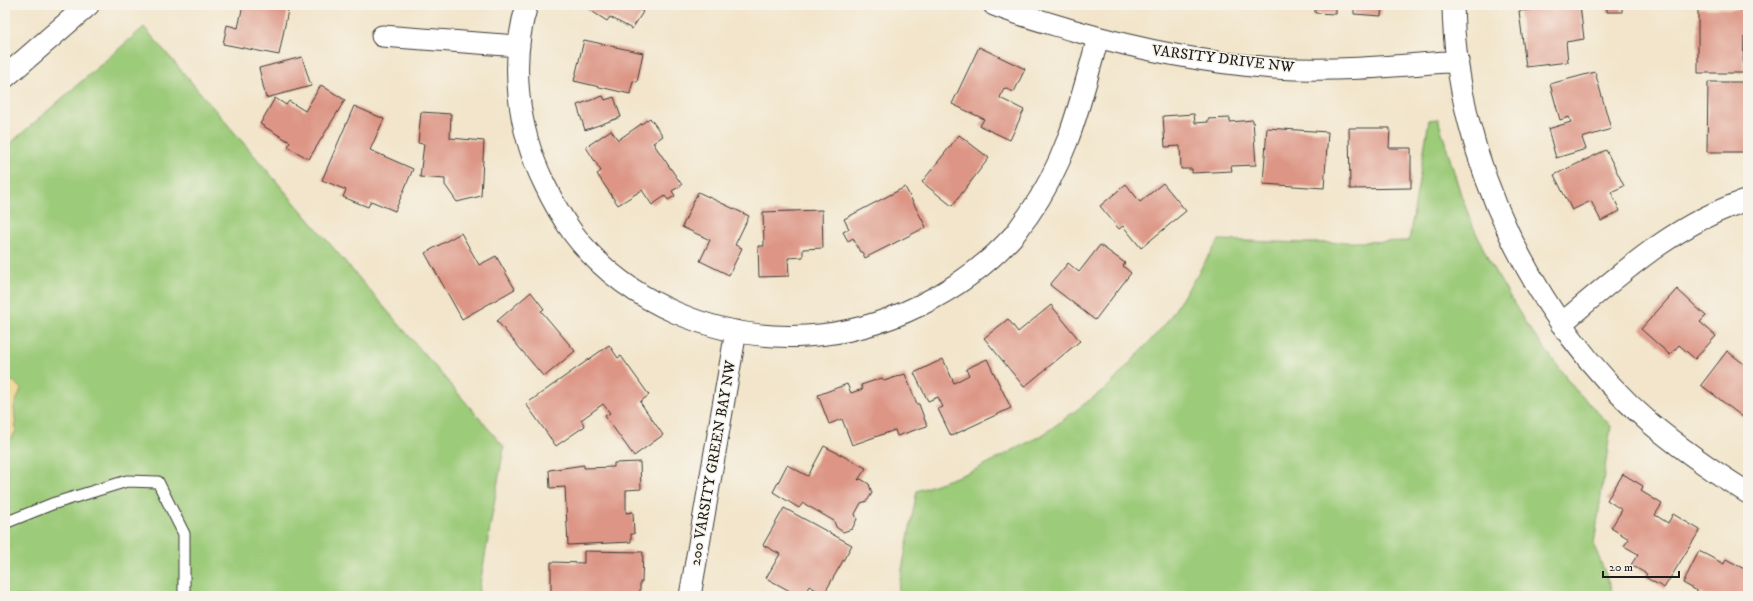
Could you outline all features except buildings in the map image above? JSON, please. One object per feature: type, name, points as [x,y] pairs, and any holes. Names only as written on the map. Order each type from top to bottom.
[{"type":"street","points":[[5,77],[88,5]]},
{"type":"street","points":[[526,5],[519,46],[518,78],[520,105],[527,141],[535,165],[550,196],[573,233],[595,258],[626,285],[652,301],[698,321],[736,331],[764,335],[807,336],[853,329],[902,313],[934,298],[976,270],[1014,235],[1040,198],[1058,165],[1074,126],[1098,38]]},
{"type":"street","name":"VARSITY DRIVE NW","points":[[994,5],[1016,14],[1098,38],[1141,49],[1198,59],[1274,68],[1380,67],[1458,61]]},
{"type":"street","points":[[1453,5],[1462,90],[1480,161],[1498,209],[1519,253],[1542,295],[1561,324],[1588,358],[1623,396],[1650,422],[1705,466],[1748,493]]},
{"type":"street","points":[[382,36],[519,46]]},
{"type":"street","points":[[1561,324],[1644,255],[1700,219],[1732,205],[1748,200]]},
{"type":"street","name":"200 VARSITY GREEN BAY NW","points":[[690,596],[736,331]]},
{"type":"lane","points":[[5,523],[52,504],[127,481],[158,482],[184,534],[184,596]]},
{"type":"green space","points":[[144,27],[504,447],[478,596],[5,596],[5,148]]},
{"type":"green space","points":[[1438,119],[1461,195],[1472,224],[1491,265],[1525,322],[1574,388],[1611,426],[1594,545],[1614,596],[897,596],[917,491],[973,471],[1044,434],[1110,385],[1167,322],[1219,240],[1305,243],[1409,241],[1429,120]]},
{"type":"sand","points":[[13,381],[21,389],[14,407],[16,431],[11,439],[5,439],[5,382]]}]
